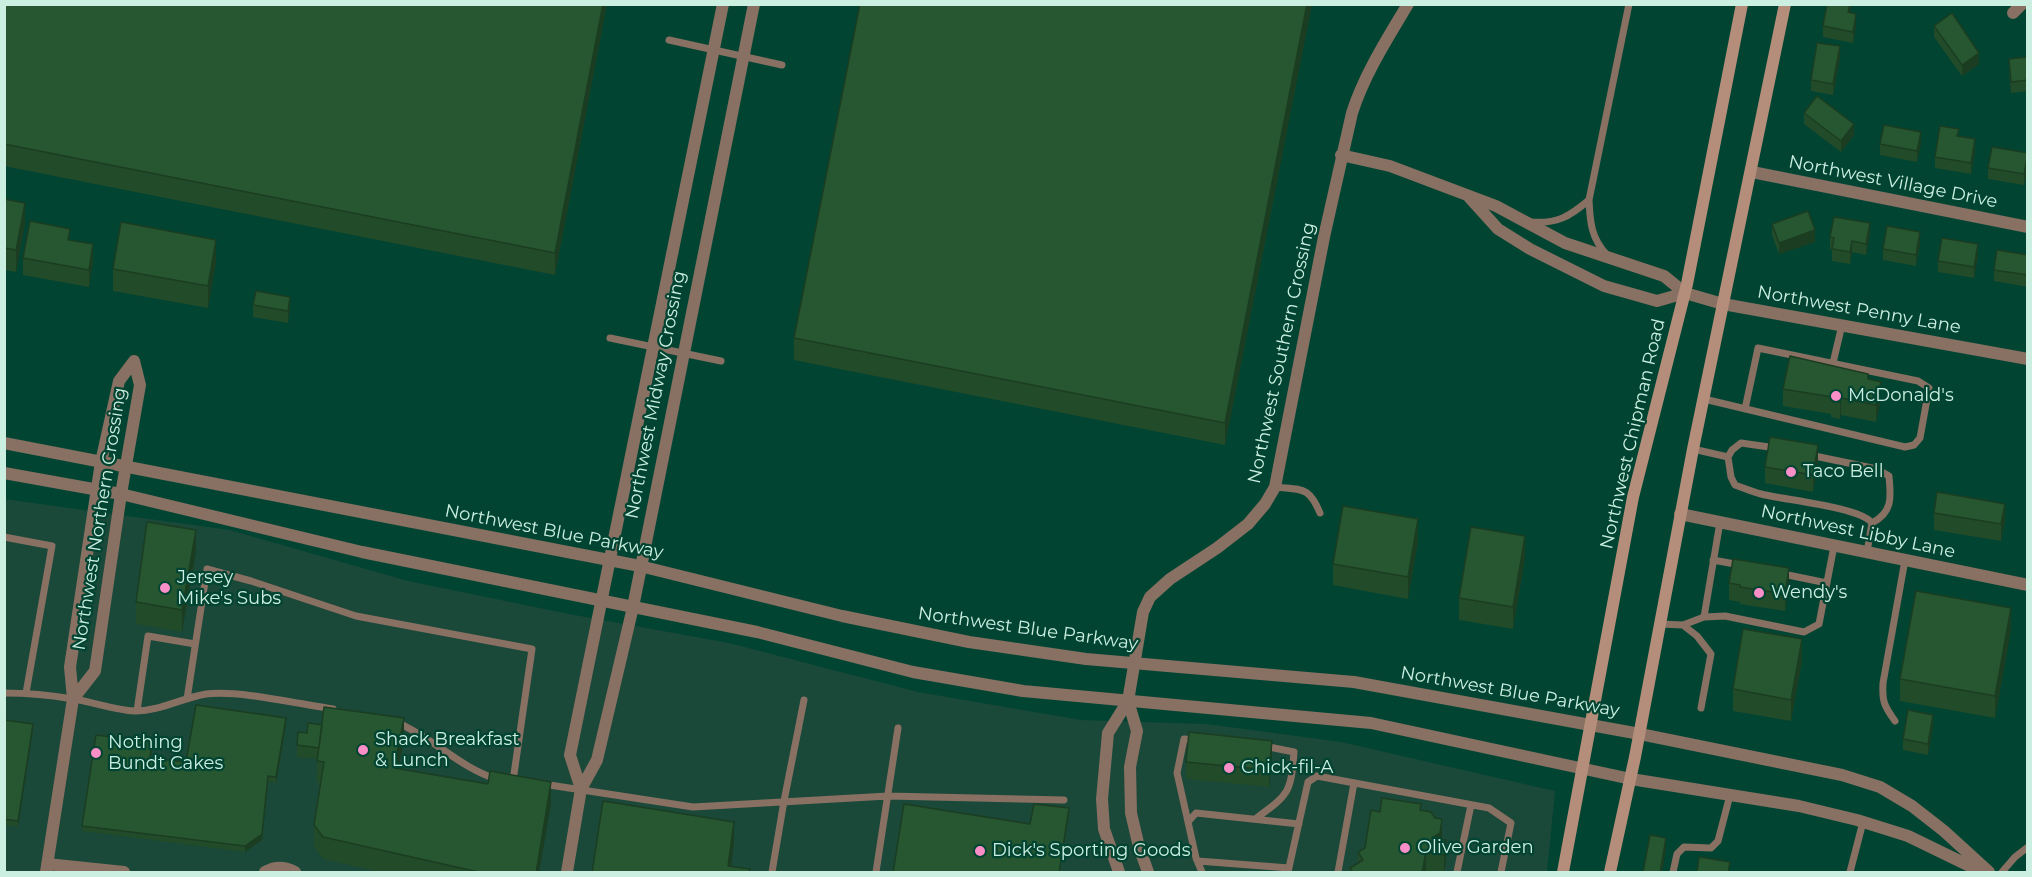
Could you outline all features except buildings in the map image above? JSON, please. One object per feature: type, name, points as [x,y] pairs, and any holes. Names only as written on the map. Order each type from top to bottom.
[{"type":"main road","name":"Northwest Chipman Road","points":[[1563,873],[1634,497],[1685,293],[1742,4]]},
{"type":"main road","points":[[1610,873],[1640,734],[1680,514],[1785,4]]},
{"type":"street","name":"Northwest Midway Crossing","points":[[581,789],[570,755],[723,4]]},
{"type":"street","name":"Northwest Midway Crossing","points":[[567,873],[581,789],[597,760],[633,607],[754,4]]},
{"type":"street","name":"Northwest Southern Crossing","points":[[1119,873],[1104,829],[1102,799],[1108,733],[1128,701],[1143,612],[1150,597],[1170,579],[1248,524],[1265,504],[1275,487],[1341,155],[1357,97],[1408,4]]},
{"type":"street","points":[[1341,155],[1390,166],[1496,206],[1565,243],[1664,276],[1685,293]]},
{"type":"street","name":"Northwest Village Drive","points":[[1752,172],[2028,227]]},
{"type":"street","points":[[1468,196],[1498,229],[1530,249],[1604,286],[1658,301],[1685,293]]},
{"type":"street","name":"Northwest Penny Lane","points":[[1685,293],[1723,304],[2028,359]]},
{"type":"street","name":"Northwest Northern Crossing","points":[[46,868],[72,699],[70,667],[101,462],[119,381],[134,361],[140,385],[121,494],[95,671],[72,699]]},
{"type":"street","name":"Northwest Blue Parkway","points":[[4,443],[640,566],[842,616],[969,642],[1086,659],[1354,682],[1640,734],[1842,775],[1880,787],[1912,806],[1944,831],[1989,873]]},
{"type":"street","points":[[4,473],[121,494],[362,552],[758,632],[913,672],[1023,692],[1371,723],[1631,779],[1799,806],[1908,836],[1982,873]]},
{"type":"street","name":"Northwest Libby Lane","points":[[1680,514],[2028,585]]},
{"type":"street","name":"Northwest Southern Crossing","points":[[1128,701],[1137,731],[1130,767],[1131,813],[1138,847],[1148,873]]},
{"type":"street","points":[[265,873],[273,868],[281,867],[294,873]]},
{"type":"street","points":[[46,868],[124,873]]},
{"type":"lane","points":[[1614,261],[1594,239],[1590,228],[1589,200],[1629,4]]},
{"type":"lane","points":[[669,40],[782,65]]},
{"type":"lane","points":[[1526,221],[1558,221],[1589,200]]},
{"type":"lane","points":[[1833,363],[1842,326]]},
{"type":"lane","points":[[610,338],[721,361]]},
{"type":"lane","points":[[1704,399],[1745,409],[1905,447],[1914,445],[1920,438],[1929,388],[1918,381],[1758,348],[1745,409]]},
{"type":"lane","points":[[1789,451],[1741,443],[1732,450],[1728,457],[1731,477],[1735,485],[1760,494],[1849,511],[1868,518],[1872,523]]},
{"type":"lane","points":[[1694,449],[1728,457]]},
{"type":"lane","points":[[1800,453],[1877,469],[1889,476],[1891,492],[1888,508],[1884,517],[1872,523]]},
{"type":"lane","points":[[1275,487],[1305,490],[1314,498],[1320,513]]},
{"type":"lane","points":[[1704,617],[1720,522]]},
{"type":"lane","points":[[1866,552],[1872,523]]},
{"type":"lane","points":[[4,537],[52,546],[26,693]]},
{"type":"lane","points":[[1660,624],[1683,625],[1704,617],[1725,616],[1804,632],[1819,624],[1834,546]]},
{"type":"lane","points":[[1713,560],[1747,567]]},
{"type":"lane","points":[[1895,721],[1886,709],[1882,698],[1905,560]]},
{"type":"lane","points":[[187,699],[207,569],[356,616],[532,649],[513,781]]},
{"type":"lane","points":[[1770,572],[1827,583]]},
{"type":"lane","points":[[1683,625],[1697,636],[1711,654],[1701,708]]},
{"type":"lane","points":[[136,711],[148,636],[195,644]]},
{"type":"lane","points":[[4,693],[26,693],[72,699],[136,711],[150,710],[208,694],[240,695],[341,711]]},
{"type":"lane","points":[[772,873],[804,700]]},
{"type":"lane","points":[[384,717],[424,736],[479,773],[498,779],[524,782]]},
{"type":"lane","points":[[876,873],[898,728]]},
{"type":"lane","points":[[1202,873],[1178,773],[1184,739],[1209,741]]},
{"type":"lane","points":[[1255,819],[1282,799],[1292,779],[1294,752],[1261,746]]},
{"type":"lane","points":[[1198,861],[1289,870],[1308,782],[1317,776],[1489,808],[1511,823],[1501,873]]},
{"type":"lane","points":[[536,783],[693,807],[888,796],[1064,800]]},
{"type":"lane","points":[[1338,873],[1354,783]]},
{"type":"lane","points":[[1673,873],[1677,854],[1684,847],[1711,848],[1718,841],[1730,795]]},
{"type":"lane","points":[[1457,873],[1471,805]]},
{"type":"lane","points":[[1188,822],[1196,813],[1299,824]]},
{"type":"lane","points":[[1850,873],[1863,822]]},
{"type":"lane","points":[[2002,873],[2014,857],[2028,848]]},
{"type":"shaded area","points":[[4,499],[230,530],[408,581],[569,614],[729,643],[918,692],[1081,720],[1207,724],[1341,742],[1555,791],[1547,872],[5,872]]},
{"type":"place","name":"McDonald's","points":[[1836,396]]},
{"type":"place","name":"Taco Bell","points":[[1791,472]]},
{"type":"place","name":"Jersey Mike's Subs","points":[[165,588]]},
{"type":"place","name":"Wendy's","points":[[1759,593]]},
{"type":"place","name":"Shack Breakfast & Lunch","points":[[363,750]]},
{"type":"place","name":"Nothing Bundt Cakes","points":[[96,753]]},
{"type":"place","name":"Chick-fil-A","points":[[1229,768]]},
{"type":"place","name":"Olive Garden","points":[[1405,848]]},
{"type":"place","name":"Dick's Sporting Goods","points":[[980,851]]}]
